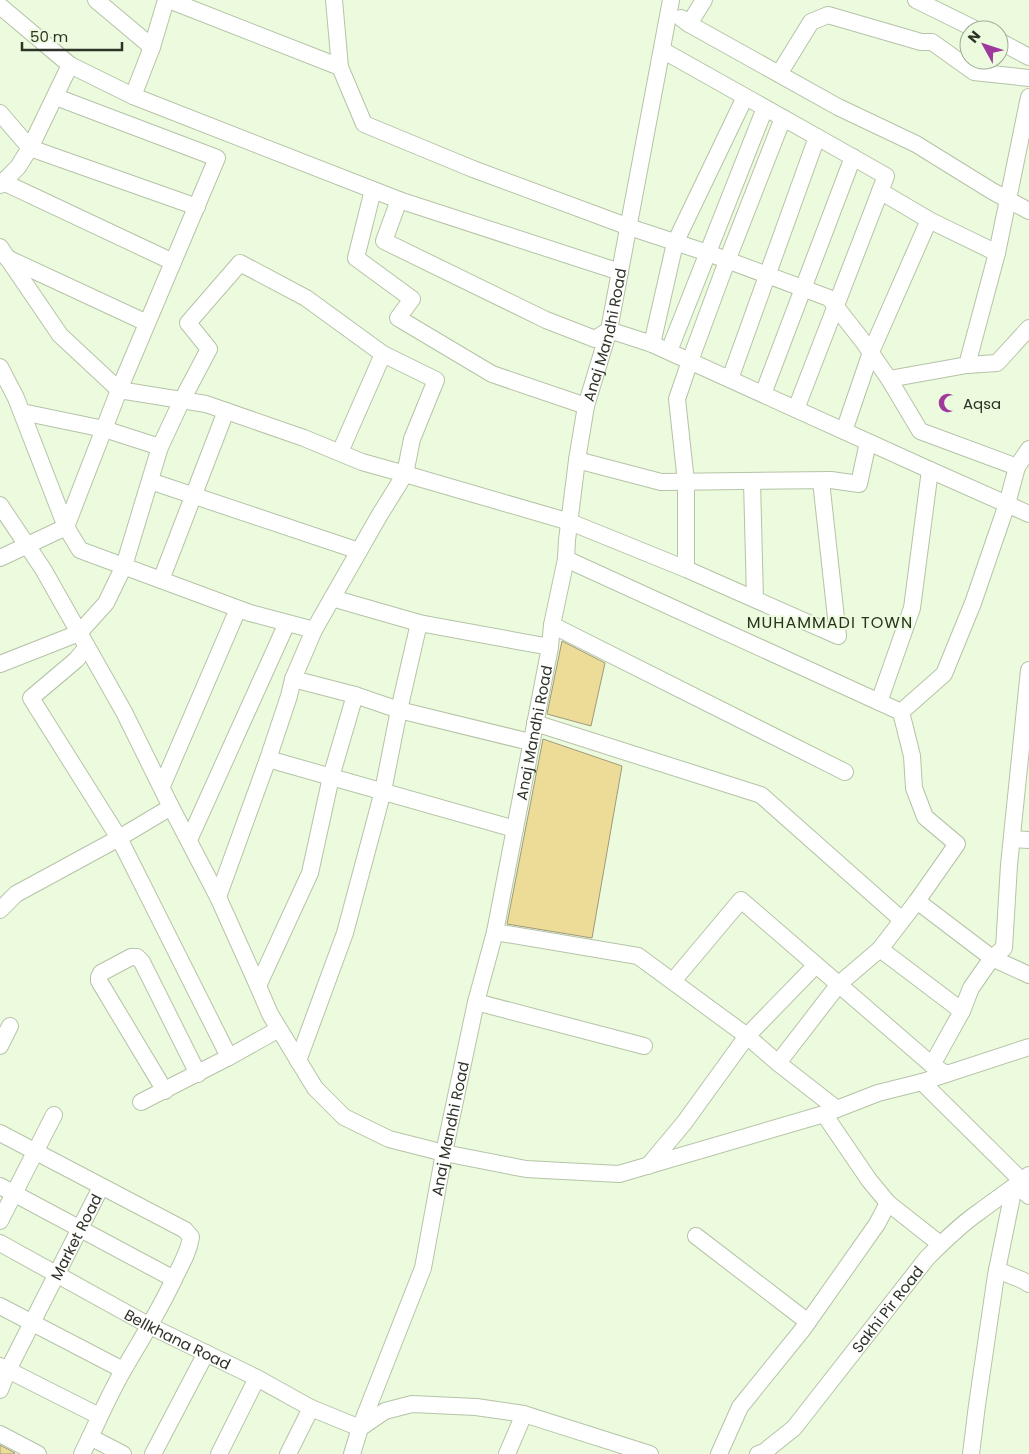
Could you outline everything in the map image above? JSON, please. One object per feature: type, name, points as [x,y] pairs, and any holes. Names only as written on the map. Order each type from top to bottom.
[{"type":"street","points":[[96,0],[152,47]]},
{"type":"street","points":[[133,96],[168,0],[340,67]]},
{"type":"street","points":[[334,0],[340,67],[364,124],[473,169],[829,298],[871,352],[920,431],[1017,467]]},
{"type":"street","points":[[689,24],[704,0]]},
{"type":"street","points":[[916,0],[959,21]]},
{"type":"street","points":[[671,5],[689,24],[838,107],[916,144],[1029,211]]},
{"type":"street","name":"Anaj Mandhi Road","points":[[352,1454],[360,1428],[423,1268],[444,1153],[476,1002],[494,932],[550,647],[552,625],[566,559],[577,460],[586,406],[609,330],[671,5]]},
{"type":"street","points":[[0,6],[70,65],[133,96],[399,200],[620,272]]},
{"type":"street","points":[[779,74],[811,22],[828,15],[921,42],[932,42],[974,72],[1029,78]]},
{"type":"street","points":[[1009,47],[1029,58]]},
{"type":"street","points":[[662,50],[886,176],[796,409]]},
{"type":"street","points":[[70,65],[30,148],[18,167],[1,184],[173,262]]},
{"type":"street","points":[[0,558],[66,527],[119,390],[217,158],[56,97]]},
{"type":"street","points":[[652,344],[675,243],[745,97]]},
{"type":"street","points":[[967,365],[997,253],[1029,97]]},
{"type":"street","points":[[668,351],[765,108]]},
{"type":"street","points":[[0,113],[30,148],[196,207]]},
{"type":"street","points":[[686,569],[686,482],[677,399],[727,261],[783,118]]},
{"type":"street","points":[[730,379],[817,137]]},
{"type":"street","points":[[762,394],[853,157]]},
{"type":"street","points":[[373,190],[356,258],[412,299],[398,318],[492,374],[586,406]]},
{"type":"street","points":[[880,191],[929,220],[997,253]]},
{"type":"street","points":[[399,200],[384,241],[554,324],[595,339],[609,330],[652,344],[1029,514]]},
{"type":"street","points":[[844,431],[871,352],[929,220]]},
{"type":"street","points":[[4,252],[147,323]]},
{"type":"street","points":[[4,252],[60,336],[119,390],[206,404],[304,438],[362,462],[570,522],[686,569],[838,636],[821,481]]},
{"type":"street","points":[[218,898],[268,759],[293,678],[314,630],[406,474],[412,439],[436,380],[383,354],[306,298],[240,263],[188,323],[209,349],[160,447],[124,566],[106,603],[83,640],[76,660],[31,698],[119,838],[229,1057]]},
{"type":"street","points":[[889,379],[967,365],[997,363],[1029,328]]},
{"type":"street","points":[[340,452],[383,354]]},
{"type":"street","points":[[0,367],[22,412],[66,527],[80,550],[238,609],[314,630]]},
{"type":"street","points":[[161,580],[226,411]]},
{"type":"street","points":[[22,412],[104,429],[160,447]]},
{"type":"street","points":[[577,460],[661,482],[831,480],[859,484],[868,442]]},
{"type":"street","points":[[901,712],[944,674],[973,603],[1007,504],[1017,467],[1029,449]]},
{"type":"street","points":[[879,702],[912,608],[930,470]]},
{"type":"street","points":[[150,481],[360,551]]},
{"type":"street","points":[[752,481],[755,599]]},
{"type":"street","points":[[0,505],[25,545],[43,569],[124,712],[218,898],[270,1014],[315,1088],[344,1117],[389,1139],[444,1153],[526,1168],[618,1174],[831,1111],[878,1093],[922,1082],[1029,1048]]},
{"type":"street","points":[[566,559],[901,712]]},
{"type":"street","points":[[332,598],[419,623],[550,647]]},
{"type":"street","points":[[162,786],[238,609]]},
{"type":"street","points":[[189,840],[287,623]]},
{"type":"street","points":[[298,1061],[345,933],[383,791],[419,623]]},
{"type":"street","points":[[552,625],[845,772]]},
{"type":"street","points":[[0,664],[83,640]]},
{"type":"street","points":[[932,1065],[962,1011],[971,988],[992,958],[1004,948],[1012,839],[1026,728],[1029,670]]},
{"type":"street","points":[[293,678],[355,695],[399,710],[530,742]]},
{"type":"street","points":[[258,986],[310,873],[331,777],[355,695]]},
{"type":"street","points":[[778,1063],[839,984],[880,949],[957,844],[925,817],[914,788],[912,756],[901,712]]},
{"type":"street","points":[[535,723],[761,795],[902,920]]},
{"type":"street","points":[[268,759],[514,829]]},
{"type":"street","points":[[0,910],[16,894],[119,838],[171,807]]},
{"type":"street","points":[[1012,839],[1029,840]]},
{"type":"street","points":[[673,981],[741,900],[932,1065],[946,1074]]},
{"type":"street","points":[[917,901],[992,958],[1029,975]]},
{"type":"street","points":[[494,932],[638,956],[747,1036],[831,1111],[869,1180],[888,1203],[940,1244]]},
{"type":"street","points":[[880,949],[962,1011]]},
{"type":"street","points":[[164,1091],[99,981],[101,973],[131,956],[137,957],[142,962],[198,1074]]},
{"type":"street","points":[[648,1166],[684,1123],[747,1036],[816,965]]},
{"type":"street","points":[[476,1002],[644,1046]]},
{"type":"street","points":[[0,1046],[10,1026]]},
{"type":"street","points":[[141,1102],[198,1074],[279,1029]]},
{"type":"street","points":[[922,1082],[1022,1185],[997,1270],[971,1454]]},
{"type":"street","points":[[0,1221],[7,1190],[36,1151],[54,1115]]},
{"type":"street","name":"Market Road","points":[[0,1132],[101,1187],[32,1323],[4,1368],[0,1390]]},
{"type":"street","name":"Sakhi Pir Road","points":[[763,1453],[794,1428],[926,1258],[977,1213],[1022,1185]]},
{"type":"street","points":[[82,1454],[123,1370],[150,1326],[174,1279],[192,1237],[184,1230],[101,1187]]},
{"type":"street","points":[[7,1190],[174,1279]]},
{"type":"street","points":[[719,1454],[740,1407],[808,1322],[877,1224],[888,1203]]},
{"type":"street","points":[[696,1236],[808,1322]]},
{"type":"street","name":"Bellkhana Road","points":[[0,1243],[150,1326],[257,1378],[311,1408],[360,1428]]},
{"type":"street","points":[[997,1270],[1029,1284]]},
{"type":"street","points":[[0,1306],[123,1370]]},
{"type":"street","points":[[153,1454],[206,1353]]},
{"type":"street","points":[[4,1368],[99,1416]]},
{"type":"street","points":[[219,1454],[257,1378]]},
{"type":"street","points":[[360,1428],[385,1410],[412,1404],[476,1407],[524,1414],[644,1453]]},
{"type":"street","points":[[288,1454],[311,1408]]},
{"type":"street","points":[[507,1454],[524,1414]]},
{"type":"street","points":[[0,1434],[38,1454]]},
{"type":"street","points":[[90,1437],[123,1454]]},
{"type":"building","points":[[562,641],[605,663],[591,726],[547,714]]},
{"type":"building","points":[[543,739],[622,766],[592,938],[507,924]]},
{"type":"building","points":[[0,1445],[15,1453],[0,1454]]},
{"type":"place","name":"Aqsa","points":[[948,403]]},
{"type":"district","name":"MUHAMMADI TOWN","points":[[830,622]]}]
